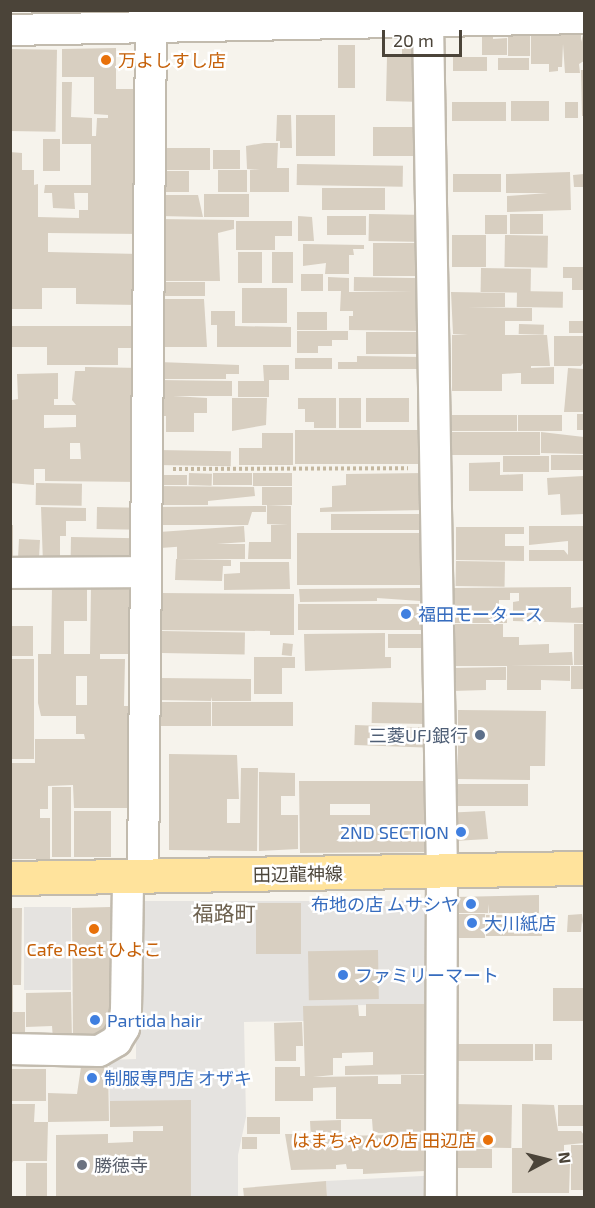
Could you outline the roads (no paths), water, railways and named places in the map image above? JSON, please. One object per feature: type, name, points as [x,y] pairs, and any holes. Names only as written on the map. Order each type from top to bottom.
[{"type":"main road","name":"田辺龍神線","points":[[10,878],[585,868]]},
{"type":"street","points":[[10,30],[151,27],[255,17],[428,21],[568,16]]},
{"type":"street","points":[[428,21],[442,872],[441,1197]]},
{"type":"street","points":[[10,1049],[99,1052],[116,1041],[124,1028],[136,876],[145,572],[151,27]]},
{"type":"street","points":[[10,573],[145,572]]},
{"type":"place","name":"万よしすし店","points":[[106,60]]},
{"type":"place","name":"福田モータース","points":[[406,614]]},
{"type":"place","name":"三菱UFJ銀行","points":[[480,735]]},
{"type":"place","name":"2ND SECTION","points":[[461,832]]},
{"type":"place","name":"布地の店 ムサシヤ","points":[[471,904]]},
{"type":"place","name":"大川紙店","points":[[472,923]]},
{"type":"place","name":"Cafe Rest ひよこ","points":[[94,929]]},
{"type":"place","name":"ファミリーマート","points":[[343,975]]},
{"type":"place","name":"Partida hair","points":[[95,1020]]},
{"type":"place","name":"制服専門店 オザキ","points":[[92,1078]]},
{"type":"place","name":"はまちゃんの店 田辺店","points":[[488,1140]]},
{"type":"place","name":"勝徳寺","points":[[82,1165]]},
{"type":"district","name":"福路町","points":[[224,913]]}]
